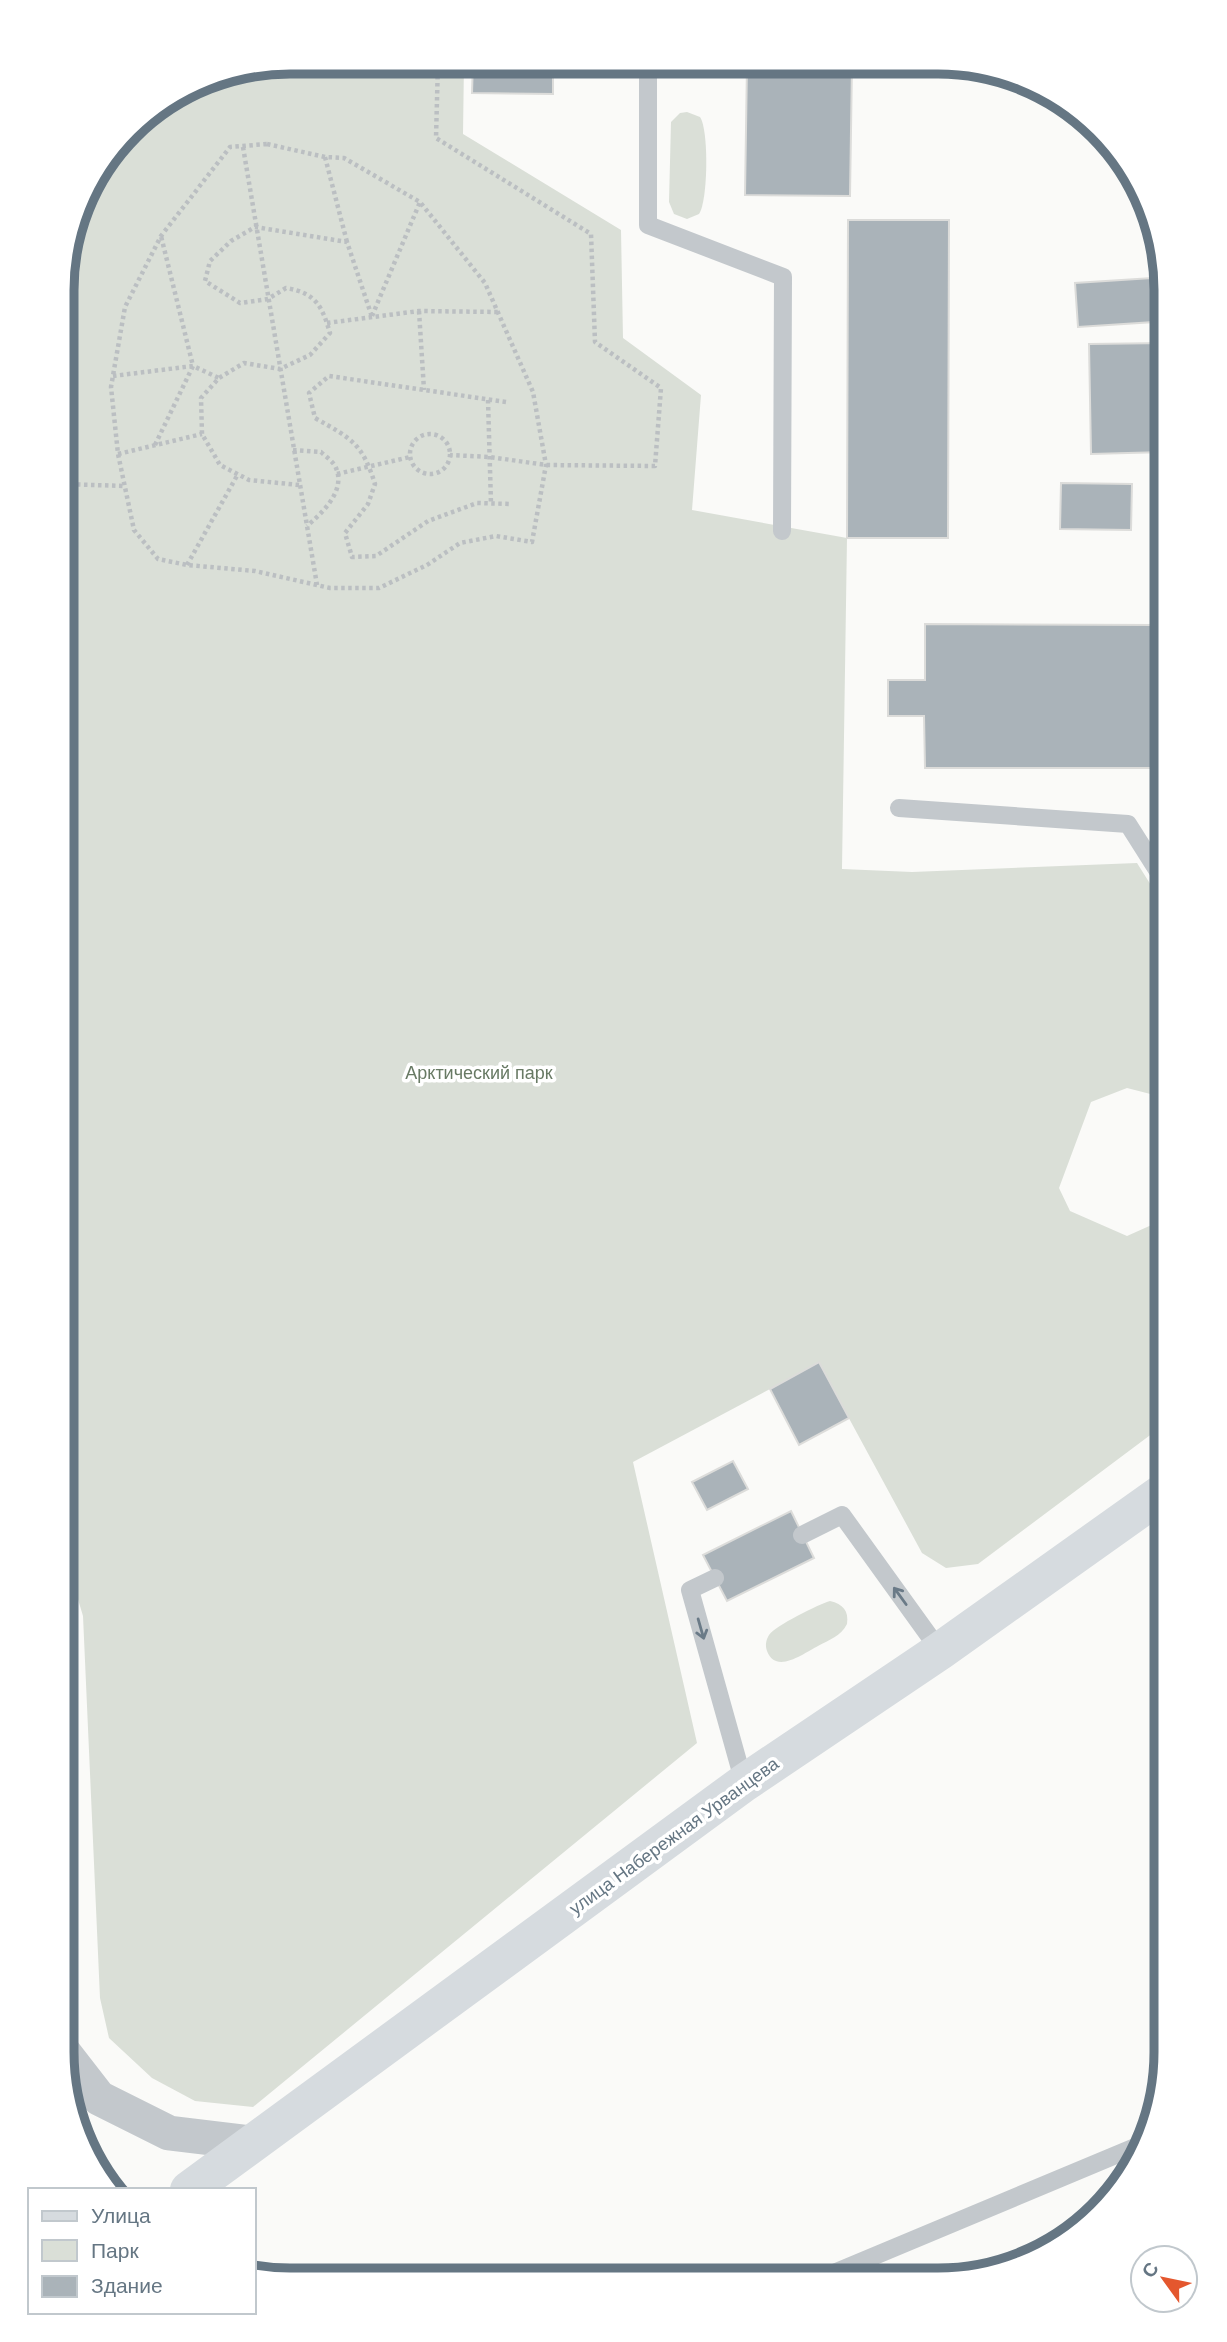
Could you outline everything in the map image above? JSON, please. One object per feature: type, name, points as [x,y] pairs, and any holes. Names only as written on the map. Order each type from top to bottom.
[{"type":"street","name":"улица Набережная Урванцева","points":[[192,2188],[744,1783],[940,1651],[1153,1499]]},
{"type":"street","points":[[74,2066],[99,2098],[169,2133],[251,2143]]},
{"type":"lane","points":[[648,74],[648,225],[783,277],[782,531]]},
{"type":"lane","points":[[899,808],[1128,824],[1154,865]]},
{"type":"lane","points":[[802,1535],[842,1515],[940,1651]]},
{"type":"lane","points":[[715,1578],[690,1590],[744,1783]]},
{"type":"lane","points":[[846,2268],[1130,2149]]},
{"type":"path","points":[[439,74],[436,138],[591,234],[595,342],[661,388],[655,466],[546,465],[490,457],[450,456]]},
{"type":"path","points":[[267,145],[325,157],[344,158],[420,202],[485,283],[498,312],[533,392],[546,465],[532,542],[496,536],[460,543],[427,565],[379,588],[330,588],[255,571],[187,565],[158,559],[134,530],[118,454],[111,387],[125,307],[161,236],[230,147],[267,145]]},
{"type":"path","points":[[243,147],[317,585]]},
{"type":"path","points":[[325,157],[347,242],[372,317]]},
{"type":"path","points":[[372,317],[420,202]]},
{"type":"path","points":[[299,485],[249,480],[220,465],[202,434],[201,398],[219,378],[244,363],[280,369],[310,355],[330,333],[323,307],[300,290],[286,288],[268,299],[240,303],[205,281],[210,261],[231,241],[255,227],[347,242]]},
{"type":"path","points":[[155,445],[193,366],[161,236]]},
{"type":"path","points":[[327,323],[419,311],[498,312]]},
{"type":"path","points":[[419,311],[424,390]]},
{"type":"path","points":[[113,376],[193,366],[219,378]]},
{"type":"path","points":[[506,402],[329,376],[309,393],[315,418],[350,438],[362,451],[376,484],[368,504],[345,533],[352,557],[376,556],[428,522],[477,503],[511,504]]},
{"type":"path","points":[[488,400],[491,503]]},
{"type":"path","points":[[118,454],[202,434]]},
{"type":"path","points":[[429,434],[442,438],[450,456],[449,462],[440,472],[427,474],[416,469],[410,457],[412,444],[429,434]]},
{"type":"path","points":[[293,450],[321,452],[336,467],[338,485],[325,511],[307,527]]},
{"type":"path","points":[[337,474],[410,457]]},
{"type":"path","points":[[187,565],[238,474]]},
{"type":"path","points":[[74,484],[125,486]]},
{"type":"green space","name":"Арктический парк","points":[[464,74],[463,134],[621,230],[623,338],[701,395],[692,510],[847,538],[842,869],[912,872],[1137,863],[1154,889],[1154,1095],[1127,1088],[1091,1102],[1059,1188],[1070,1211],[1127,1236],[1153,1224],[1153,1433],[978,1564],[946,1568],[922,1553],[819,1363],[633,1462],[697,1743],[253,2107],[195,2101],[152,2078],[109,2038],[100,1998],[83,1616],[74,1586],[74,290],[75,261],[81,234],[90,207],[110,169],[137,137],[181,102],[220,85],[261,75]]},
{"type":"green space","points":[[687,112],[700,117],[703,124],[706,166],[702,207],[699,214],[687,219],[674,214],[669,202],[671,122],[680,113]]},
{"type":"green space","points":[[830,1601],[842,1606],[846,1612],[847,1624],[841,1632],[791,1660],[783,1662],[771,1658],[766,1645],[773,1631]]},
{"type":"building","points":[[473,74],[553,74],[553,94],[472,93]]},
{"type":"building","points":[[747,74],[852,74],[850,196],[745,195]]},
{"type":"building","points":[[848,220],[949,220],[948,538],[847,538]]},
{"type":"building","points":[[1152,278],[1154,322],[1078,327],[1075,283]]},
{"type":"building","points":[[1154,343],[1154,452],[1091,454],[1089,344]]},
{"type":"building","points":[[1061,483],[1132,484],[1131,530],[1060,529]]},
{"type":"building","points":[[925,624],[1154,625],[1154,768],[925,768],[924,716],[888,716],[888,680],[925,680]]},
{"type":"building","points":[[819,1362],[849,1418],[799,1445],[770,1389]]},
{"type":"building","points":[[733,1461],[748,1489],[707,1510],[692,1482]]},
{"type":"building","points":[[791,1511],[814,1558],[727,1601],[703,1555]]}]
